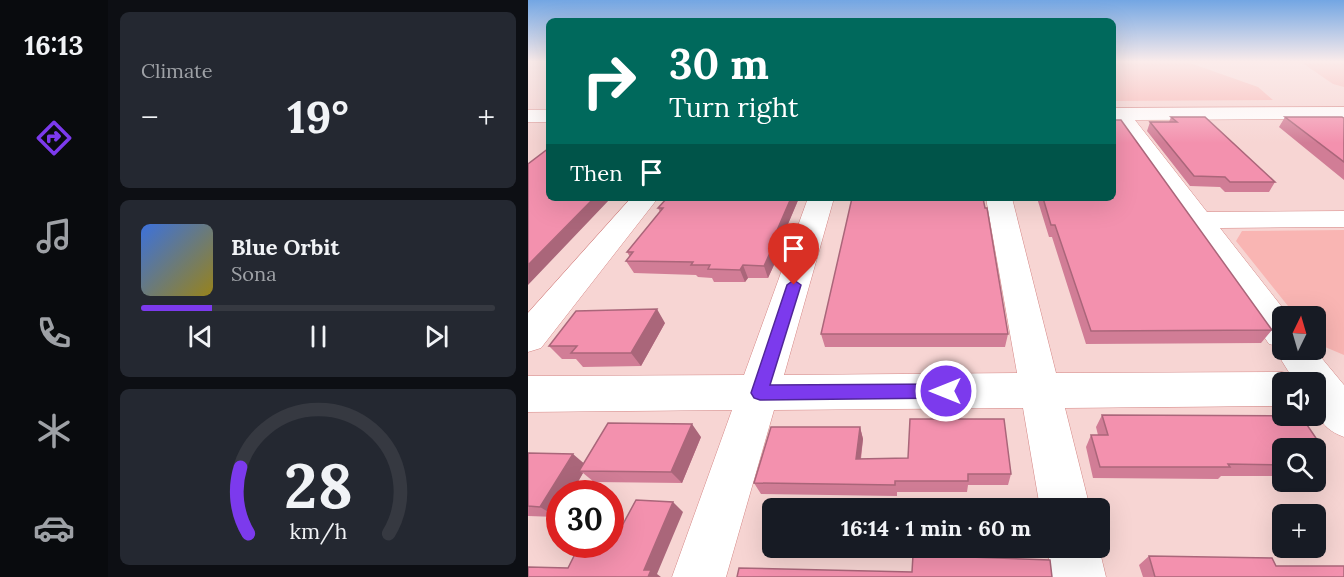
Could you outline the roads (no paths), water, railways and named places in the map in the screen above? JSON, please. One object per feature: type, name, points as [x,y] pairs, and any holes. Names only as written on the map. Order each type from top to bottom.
[{"type":"street","points":[[1117,114],[1344,113]]},
{"type":"street","points":[[1117,114],[1199,220],[1272,320]]},
{"type":"street","points":[[528,116],[546,116]]},
{"type":"street","points":[[528,338],[642,201]]},
{"type":"street","points":[[699,577],[821,201]]},
{"type":"street","points":[[1000,201],[1063,498]]},
{"type":"street","points":[[1199,220],[1344,219]]},
{"type":"street","points":[[1302,360],[1331,396]]},
{"type":"street","points":[[528,394],[1272,388]]},
{"type":"street","points":[[1075,558],[1079,577]]}]
